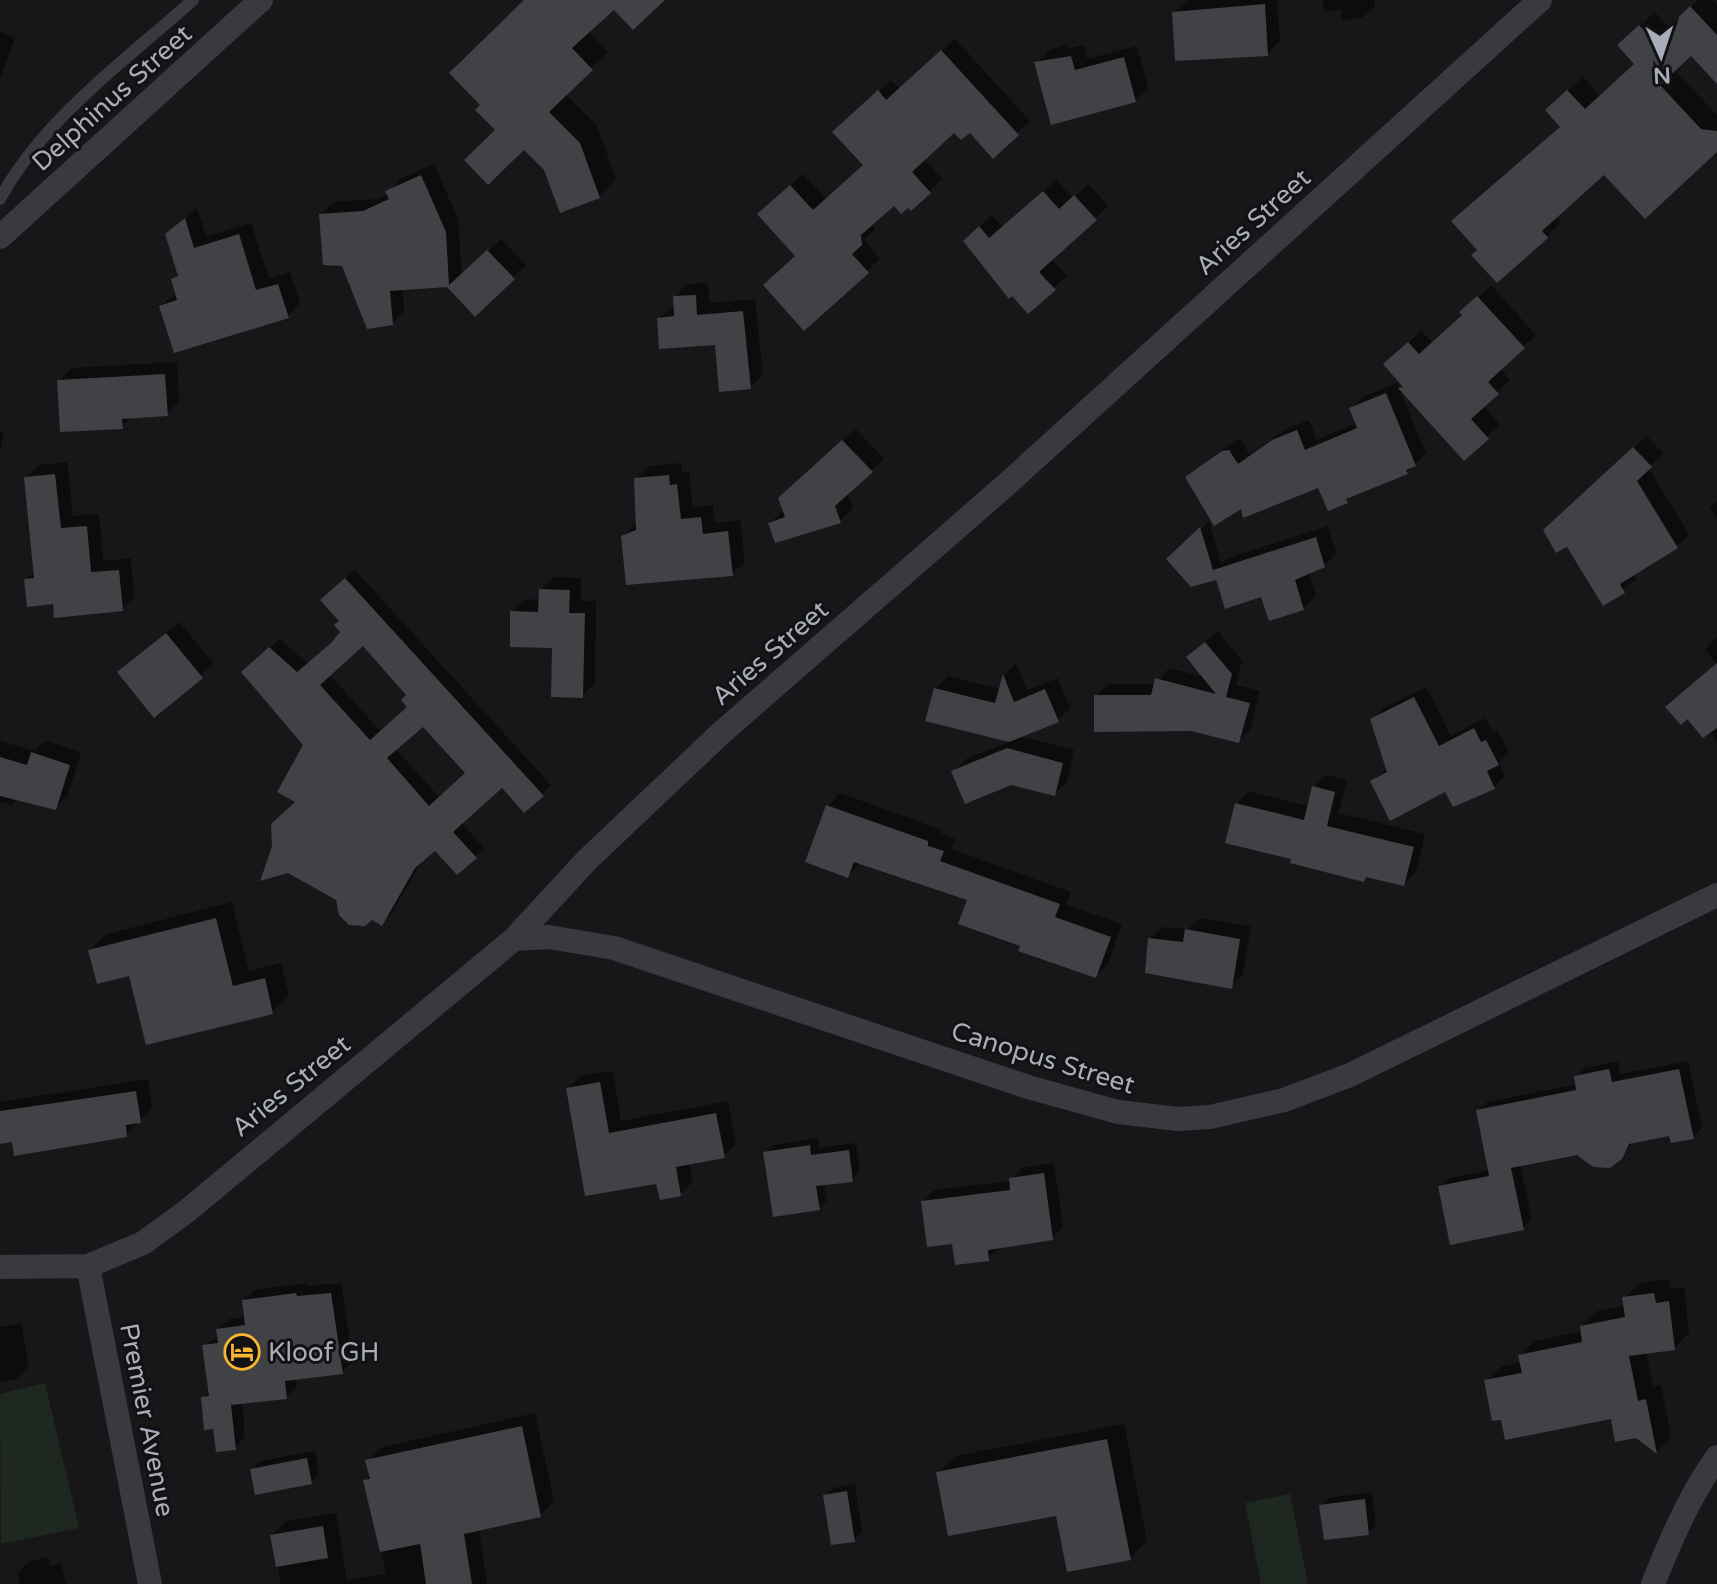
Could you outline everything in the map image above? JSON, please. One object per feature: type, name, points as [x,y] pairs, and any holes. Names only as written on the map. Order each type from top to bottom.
[{"type":"street","name":"Delphinus Street","points":[[0,237],[261,0]]},
{"type":"street","name":"Aries Street","points":[[0,1267],[88,1266],[143,1243],[187,1211],[514,939],[587,860],[720,734],[1007,484],[1540,0]]},
{"type":"street","name":"Canopus Street","points":[[514,939],[549,937],[614,948],[1028,1087],[1118,1112],[1178,1119],[1210,1117],[1284,1100],[1350,1075],[1717,895]]},
{"type":"street","name":"Premier Avenue","points":[[88,1266],[150,1584]]},
{"type":"street","points":[[1653,1584],[1686,1509],[1717,1457]]},
{"type":"lane","points":[[0,199],[27,157],[65,116],[193,0]]},
{"type":"shaded area","points":[[45,1383],[79,1528],[1,1544],[0,1394]]},
{"type":"shaded area","points":[[1290,1494],[1308,1584],[1261,1584],[1245,1503]]},
{"type":"building","points":[[524,0],[665,0],[633,30],[614,10],[572,48],[593,70],[549,112],[580,143],[600,198],[560,213],[544,170],[524,150],[488,185],[464,160],[495,130],[475,110],[480,105],[449,73]]},
{"type":"building","points":[[1265,4],[1268,56],[1175,61],[1172,12]]},
{"type":"building","points":[[1690,6],[1717,35],[1717,84],[1691,56],[1660,85],[1701,129],[1717,131],[1717,152],[1645,219],[1604,175],[1542,231],[1548,238],[1497,283],[1471,255],[1477,250],[1451,221],[1560,127],[1545,110],[1567,90],[1585,109],[1634,64],[1617,45],[1639,25],[1654,41]]},
{"type":"building","points":[[941,50],[1019,135],[993,159],[970,133],[961,140],[954,133],[912,172],[931,193],[911,211],[908,208],[901,214],[894,206],[861,235],[862,245],[852,254],[869,273],[804,331],[763,285],[795,256],[757,214],[790,185],[813,210],[863,165],[832,132],[878,90],[886,100]]},
{"type":"building","points":[[1071,56],[1075,70],[1124,57],[1136,102],[1051,125],[1034,62]]},
{"type":"building","points":[[421,175],[446,232],[449,285],[487,250],[515,279],[475,317],[447,287],[390,291],[393,325],[367,329],[342,266],[323,265],[319,214],[363,211],[389,199],[385,191]]},
{"type":"building","points":[[1043,191],[1059,209],[1074,195],[1097,220],[1039,272],[1056,290],[1028,314],[1012,296],[1009,299],[963,241],[979,226],[989,238]]},
{"type":"building","points":[[185,218],[194,248],[239,234],[256,290],[278,284],[289,318],[174,353],[159,306],[177,300],[171,279],[178,276],[165,234]]},
{"type":"building","points":[[696,295],[697,315],[743,311],[751,389],[719,392],[715,345],[659,349],[657,318],[674,316],[673,296]]},
{"type":"building","points":[[1477,296],[1525,348],[1488,382],[1499,394],[1471,419],[1489,439],[1464,461],[1398,388],[1403,387],[1383,364],[1408,342],[1419,354],[1462,315],[1459,312]]},
{"type":"building","points":[[165,374],[168,416],[122,419],[123,429],[60,432],[57,380]]},
{"type":"building","points":[[1386,393],[1416,466],[1406,470],[1408,474],[1346,499],[1348,503],[1328,511],[1318,488],[1243,518],[1241,509],[1214,526],[1185,477],[1222,451],[1229,450],[1238,464],[1272,440],[1297,430],[1305,450],[1357,428],[1349,408]]},
{"type":"building","points":[[842,440],[873,472],[835,506],[841,523],[775,543],[768,523],[785,517],[778,498]]},
{"type":"building","points":[[1633,447],[1652,467],[1637,481],[1678,548],[1620,584],[1625,593],[1603,606],[1567,547],[1556,553],[1543,530]]},
{"type":"building","points":[[55,474],[61,528],[87,526],[91,572],[119,570],[123,611],[54,618],[53,604],[27,607],[24,579],[34,578],[24,477]]},
{"type":"building","points":[[669,475],[670,485],[677,484],[681,519],[701,517],[703,534],[728,531],[733,576],[626,585],[621,536],[636,530],[634,478]]},
{"type":"building","points":[[1200,527],[1216,580],[1191,587],[1166,559]]},
{"type":"building","points":[[1316,537],[1325,567],[1295,580],[1304,610],[1269,621],[1261,597],[1225,609],[1213,570]]},
{"type":"building","points":[[345,578],[544,796],[524,813],[502,788],[453,832],[477,858],[457,875],[435,851],[415,868],[382,926],[372,920],[365,926],[349,925],[339,915],[336,900],[288,873],[260,881],[272,847],[271,824],[295,802],[277,792],[303,745],[241,672],[269,647],[297,672],[331,643],[340,632],[334,625],[339,621],[320,600]],"holes":[[[363,646],[406,695],[401,700],[407,707],[370,740],[320,685]],[[423,727],[465,773],[429,806],[387,758]]]},
{"type":"building","points":[[539,589],[570,590],[569,613],[585,613],[583,698],[551,697],[552,648],[510,647],[510,611],[538,612]]},
{"type":"building","points":[[166,633],[203,678],[154,718],[117,672]]},
{"type":"building","points":[[1205,642],[1232,674],[1226,697],[1250,703],[1239,743],[1191,731],[1094,732],[1094,695],[1151,695],[1155,678],[1216,694],[1186,657]]},
{"type":"building","points":[[1717,663],[1717,728],[1703,738],[1687,719],[1681,725],[1665,707]]},
{"type":"building","points":[[1003,674],[1014,702],[1045,689],[1059,722],[1009,742],[925,721],[934,688],[995,703]]},
{"type":"building","points":[[1414,697],[1439,746],[1474,728],[1481,742],[1486,740],[1499,765],[1487,771],[1495,789],[1453,807],[1445,792],[1390,821],[1370,781],[1387,772],[1370,719]]},
{"type":"building","points":[[1007,748],[1063,763],[1055,796],[1011,785],[965,804],[951,771]]},
{"type":"building","points":[[31,752],[70,765],[56,810],[0,796],[0,757],[27,765]]},
{"type":"building","points":[[1312,786],[1335,792],[1327,826],[1414,847],[1404,886],[1366,877],[1364,882],[1290,863],[1291,859],[1225,843],[1235,803],[1304,820]]},
{"type":"building","points":[[826,805],[928,841],[928,846],[944,851],[940,861],[1060,904],[1055,917],[1111,937],[1096,978],[1018,951],[1020,946],[958,924],[967,900],[854,862],[848,878],[805,862]]},
{"type":"building","points":[[216,918],[233,986],[265,978],[273,1014],[146,1045],[129,976],[97,984],[88,950]]},
{"type":"building","points":[[1185,929],[1240,939],[1232,989],[1145,973],[1148,938],[1183,942]]},
{"type":"building","points":[[1609,1069],[1612,1082],[1679,1069],[1694,1139],[1671,1143],[1669,1136],[1629,1144],[1622,1159],[1610,1168],[1593,1167],[1577,1155],[1511,1168],[1524,1230],[1450,1245],[1438,1186],[1489,1176],[1476,1110],[1576,1090],[1574,1076]]},
{"type":"building","points":[[600,1082],[609,1133],[716,1113],[725,1158],[676,1167],[681,1196],[660,1200],[656,1184],[585,1196],[566,1088]]},
{"type":"building","points":[[136,1091],[141,1123],[126,1125],[127,1137],[14,1156],[12,1142],[0,1144],[0,1111]]},
{"type":"building","points":[[810,1145],[811,1155],[849,1150],[853,1182],[816,1186],[820,1210],[773,1217],[763,1152]]},
{"type":"building","points":[[1044,1173],[1053,1240],[988,1250],[989,1261],[955,1265],[952,1244],[927,1247],[921,1201],[1010,1190],[1009,1178]]},
{"type":"building","points":[[296,1293],[297,1296],[331,1293],[343,1374],[285,1381],[287,1399],[231,1405],[236,1450],[216,1452],[213,1429],[204,1430],[201,1397],[209,1396],[202,1345],[218,1343],[216,1329],[245,1325],[242,1300]]},
{"type":"building","points":[[1654,1293],[1656,1303],[1669,1301],[1675,1350],[1629,1356],[1638,1401],[1646,1399],[1657,1454],[1636,1438],[1615,1442],[1611,1419],[1505,1440],[1501,1420],[1492,1421],[1484,1380],[1522,1373],[1518,1355],[1582,1342],[1580,1326],[1625,1317],[1622,1297]]},
{"type":"building","points":[[522,1426],[541,1517],[464,1534],[472,1584],[426,1584],[420,1544],[380,1552],[363,1480],[370,1479],[365,1460]]},
{"type":"building","points":[[1107,1439],[1131,1560],[1067,1572],[1056,1516],[948,1536],[936,1472]]},
{"type":"building","points":[[307,1458],[312,1484],[255,1495],[250,1469]]},
{"type":"building","points":[[847,1491],[855,1542],[831,1545],[823,1495]]},
{"type":"building","points":[[1365,1499],[1369,1535],[1324,1540],[1319,1505]]},
{"type":"building","points":[[323,1526],[328,1558],[276,1567],[270,1535]]},
{"type":"place","name":"Kloof GH","points":[[242,1352]]}]
